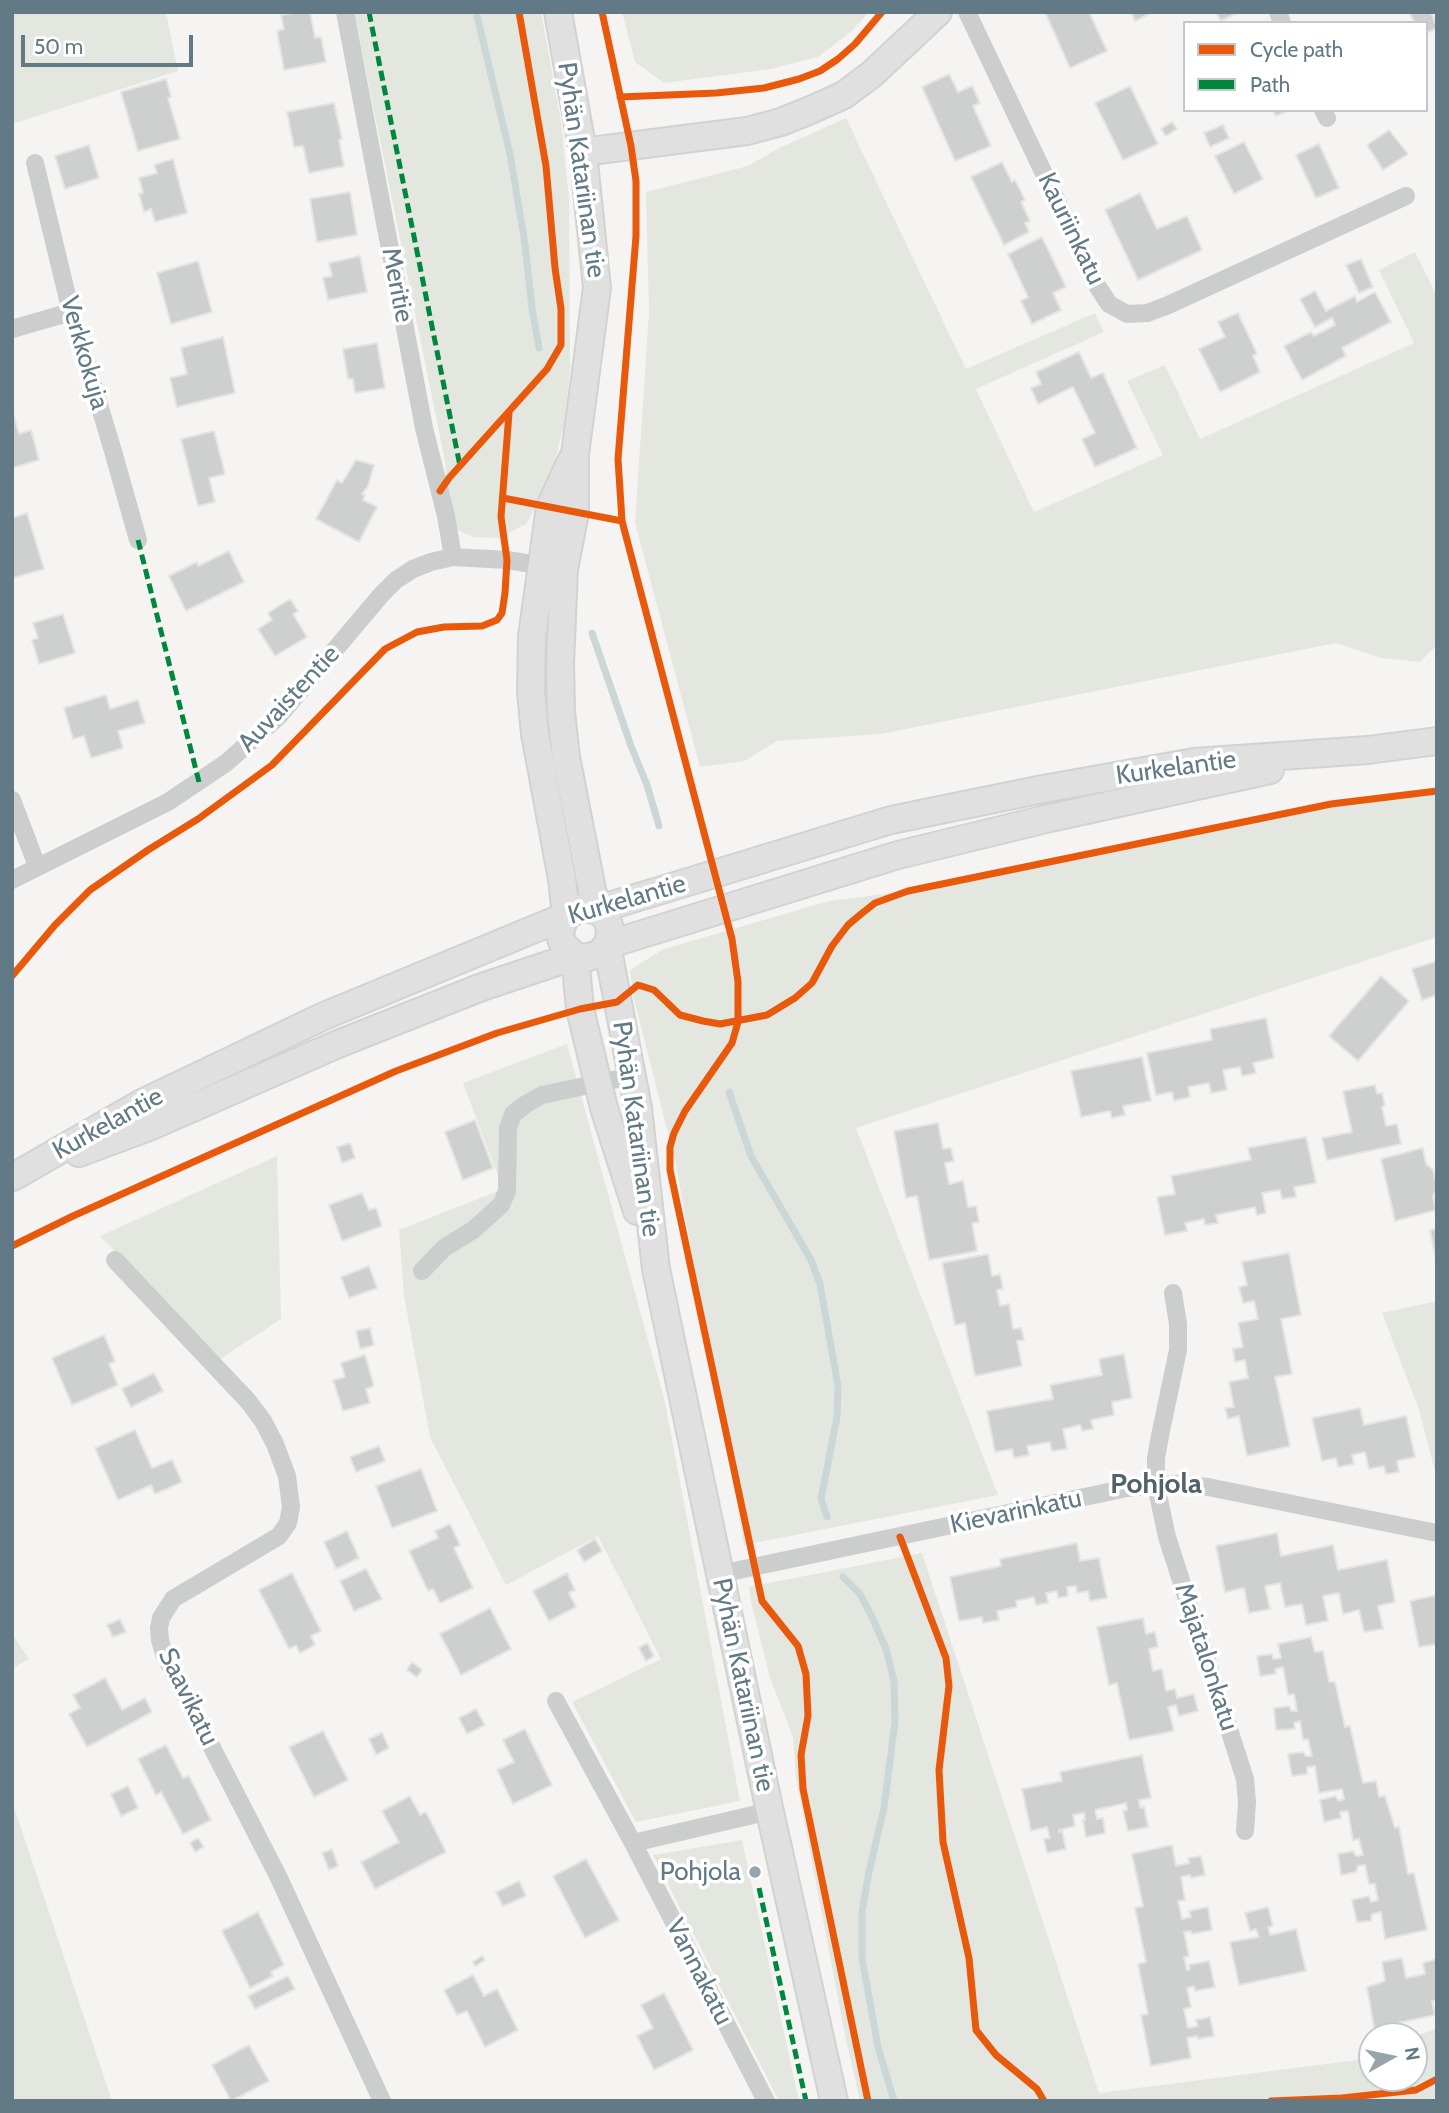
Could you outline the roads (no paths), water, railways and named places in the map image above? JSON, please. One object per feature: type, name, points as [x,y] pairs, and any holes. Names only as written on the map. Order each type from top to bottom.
[{"type":"street","name":"Meritie","points":[[345,12],[424,428],[446,516],[453,557]]},
{"type":"street","name":"Pyhän Katariinan tie","points":[[558,12],[583,152],[597,288],[575,454],[550,507],[552,567],[561,631],[561,712],[566,757],[596,909],[610,925],[607,945],[632,1076],[656,1269],[834,2101]]},
{"type":"street","points":[[583,152],[747,131],[813,109],[844,95],[872,74],[938,12]]},
{"type":"street","name":"Kauriinkatu","points":[[967,12],[1098,287],[1109,303],[1127,314],[1147,313],[1166,306],[1406,196]]},
{"type":"street","name":"Verkkokuja","points":[[35,163],[71,312],[138,540]]},
{"type":"street","points":[[12,329],[71,312]]},
{"type":"street","name":"Auvaistentie","points":[[12,880],[168,802],[226,763],[279,716],[396,580],[413,569],[453,557],[507,560],[552,567]]},
{"type":"street","name":"Pyhän Katariinan tie","points":[[552,567],[532,636],[531,692],[535,734],[562,879],[566,916],[561,939],[575,956],[580,1009],[598,1084],[656,1269]]},
{"type":"street","name":"Kurkelantie","points":[[13,1177],[142,1103],[312,1022],[580,908],[596,909],[891,820],[1017,794],[1194,762],[1368,750],[1437,741]]},
{"type":"street","name":"Kurkelantie","points":[[13,1177],[149,1127],[374,1030],[482,988],[575,956],[585,958],[598,954],[607,945],[898,855],[1050,818],[1368,750]]},
{"type":"street","points":[[12,800],[37,866]]},
{"type":"street","points":[[422,1271],[444,1248],[473,1230],[501,1205],[507,1191],[508,1129],[513,1114],[542,1095],[632,1076]]},
{"type":"street","name":"Saavikatu","points":[[115,1260],[248,1401],[275,1444],[286,1476],[291,1507],[288,1523],[279,1536],[173,1599],[161,1618],[160,1640],[163,1654],[278,1876],[383,2101]]},
{"type":"street","name":"Majatalonkatu","points":[[1172,1293],[1178,1324],[1178,1350],[1160,1431],[1156,1485],[1167,1537],[1245,1779],[1245,1831]]},
{"type":"street","name":"Kievarinkatu","points":[[720,1574],[1127,1488],[1156,1485],[1208,1487],[1437,1533]]},
{"type":"street","name":"Vannakatu","points":[[556,1701],[633,1843],[765,2101]]},
{"type":"street","points":[[633,1843],[770,1811]]},
{"type":"waterway","points":[[476,12],[510,154],[539,348]]},
{"type":"waterway","points":[[592,633],[647,785],[659,826]]},
{"type":"waterway","points":[[729,1092],[751,1156],[811,1260],[820,1284],[838,1386],[837,1417],[821,1499],[827,1517]]},
{"type":"waterway","points":[[843,1577],[860,1594],[872,1617],[886,1649],[894,1681],[895,1721],[884,1808],[862,1912],[862,1958],[878,2047],[894,2101]]},
{"type":"place","name":"Pohjola","points":[[755,1872]]},
{"type":"district","name":"Pohjola","points":[[1156,1485]]}]
